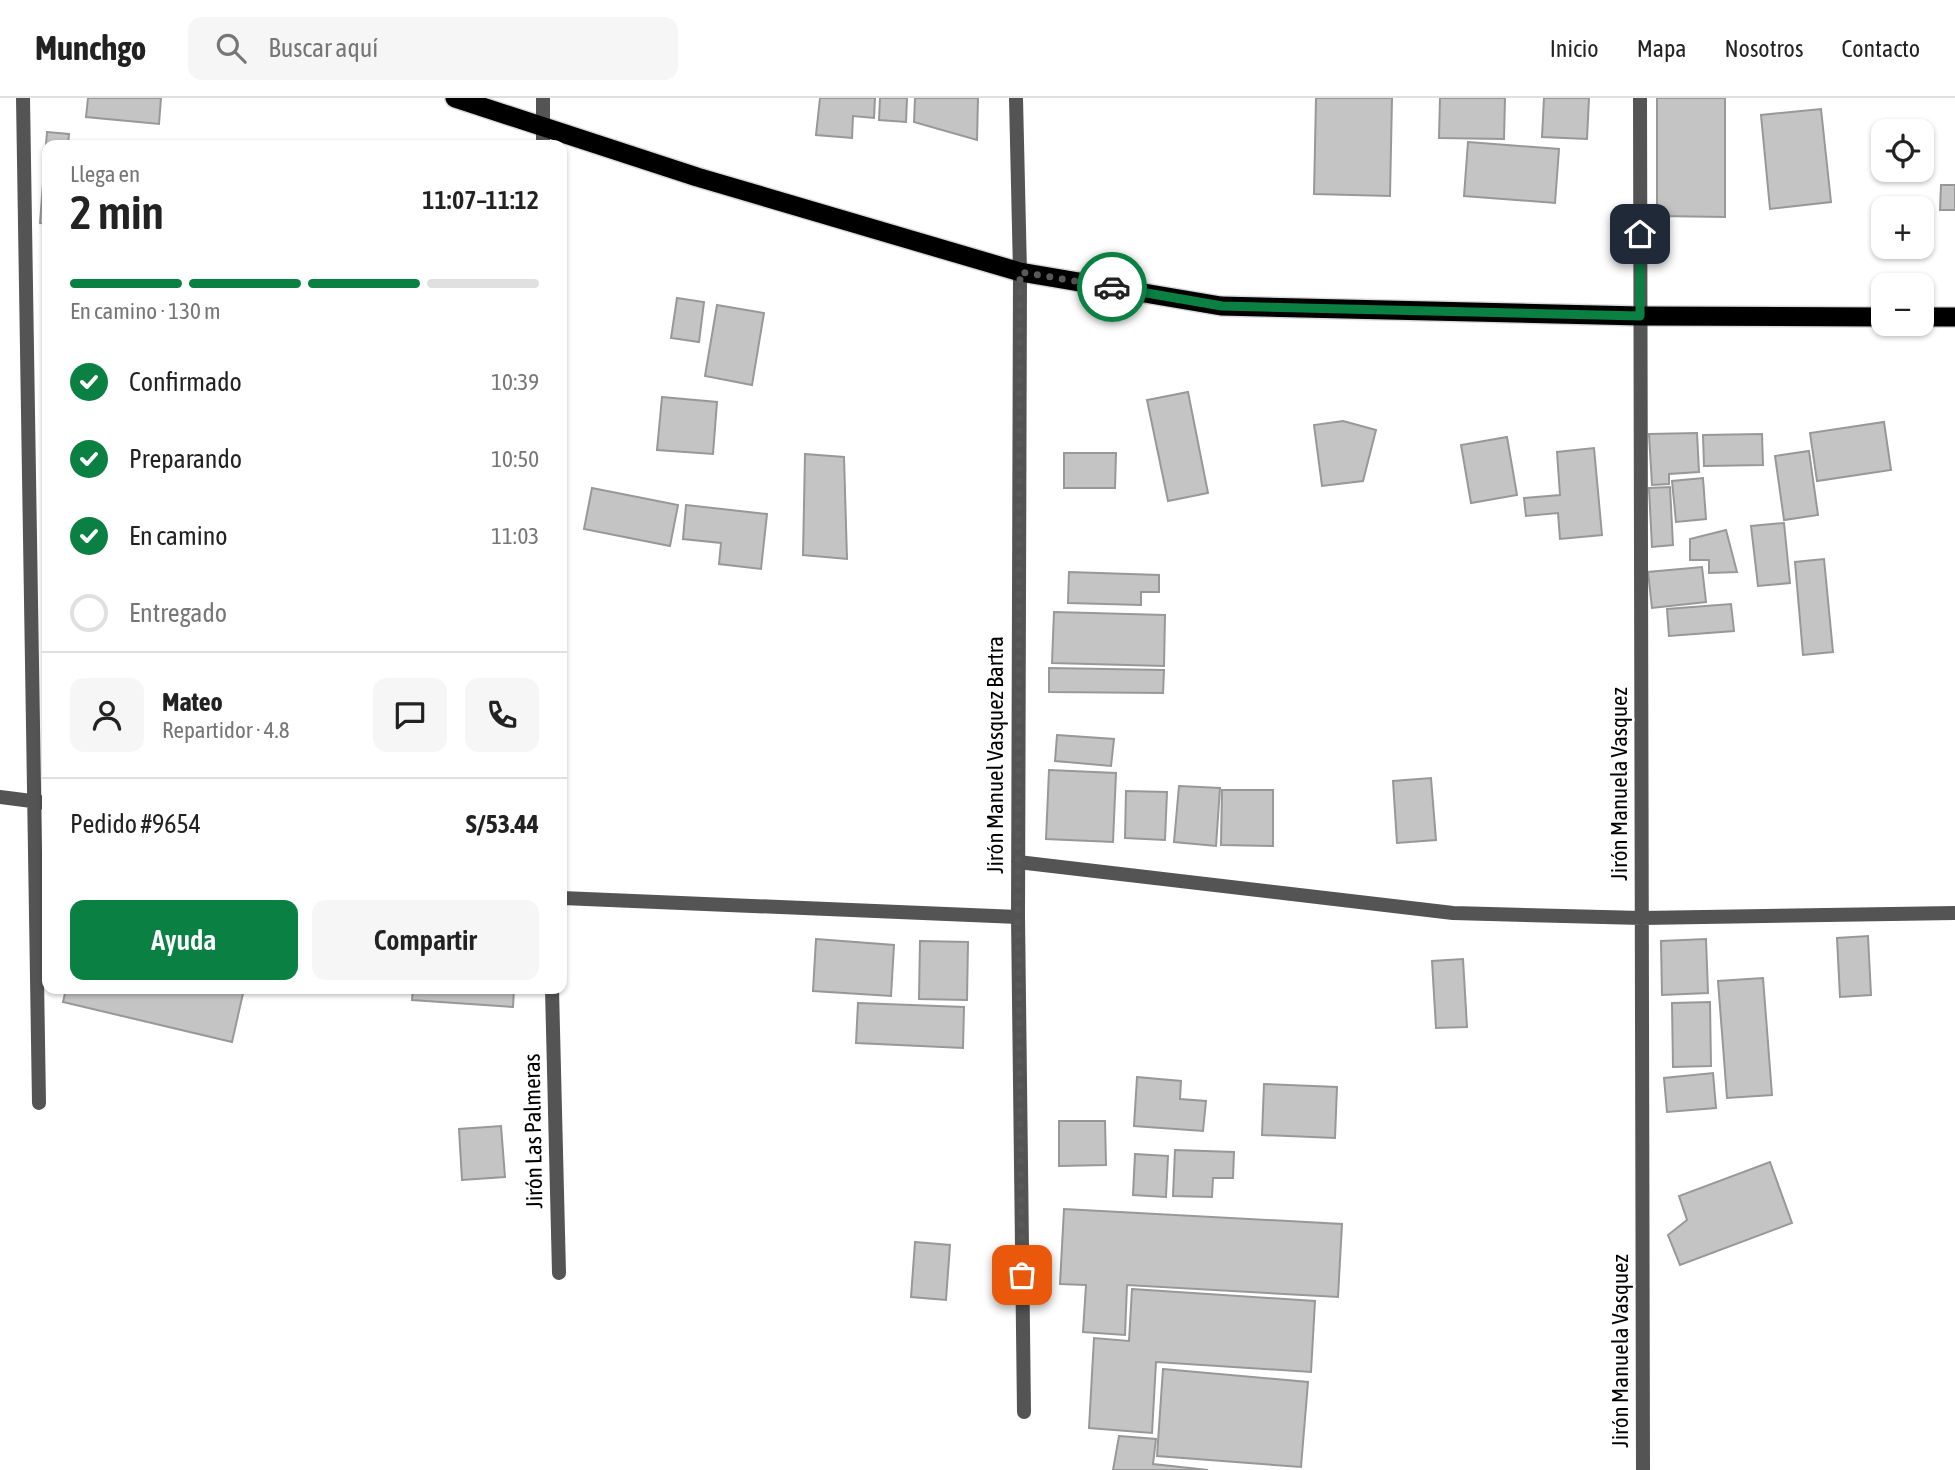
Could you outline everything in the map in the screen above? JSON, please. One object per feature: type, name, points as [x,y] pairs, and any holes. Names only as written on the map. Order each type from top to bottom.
[{"type":"highway","points":[[455,98],[543,137]]},
{"type":"highway","points":[[567,144],[1020,272],[1222,306],[1640,316],[1871,317]]},
{"type":"highway","points":[[1934,317],[1955,317]]},
{"type":"street","points":[[23,98],[41,801],[39,1103]]},
{"type":"street","points":[[543,98],[543,137]]},
{"type":"street","name":"Jirón Manuel Vasquez Bartra","points":[[1016,98],[1020,272],[1018,917],[1024,1412]]},
{"type":"street","name":"Jirón Manuela Vasquez","points":[[1640,98],[1643,1470]]},
{"type":"street","points":[[0,797],[41,801]]},
{"type":"street","points":[[1018,862],[1453,913],[1642,918],[1955,913]]},
{"type":"street","points":[[567,898],[1018,917]]},
{"type":"street","name":"Jirón Las Palmeras","points":[[552,994],[559,1273]]},
{"type":"building","points":[[88,98],[161,98],[159,124],[86,117]]},
{"type":"building","points":[[820,98],[875,98],[874,118],[853,116],[852,138],[816,135]]},
{"type":"building","points":[[880,98],[907,98],[906,122],[879,120]]},
{"type":"building","points":[[915,98],[978,98],[977,140],[914,122]]},
{"type":"building","points":[[1316,98],[1392,98],[1390,196],[1314,194]]},
{"type":"building","points":[[1440,98],[1505,98],[1504,139],[1439,138]]},
{"type":"building","points":[[1544,98],[1589,98],[1587,139],[1542,137]]},
{"type":"building","points":[[1657,98],[1725,98],[1725,217],[1657,216]]},
{"type":"building","points":[[1821,109],[1831,202],[1770,209],[1761,115]]},
{"type":"building","points":[[47,132],[69,134],[68,140],[46,140]]},
{"type":"building","points":[[1468,142],[1559,149],[1555,203],[1464,196]]},
{"type":"building","points":[[1941,185],[1955,185],[1955,210],[1940,210]]},
{"type":"building","points":[[677,298],[704,302],[699,342],[671,338]]},
{"type":"building","points":[[717,305],[764,313],[752,385],[705,376]]},
{"type":"building","points":[[1188,392],[1208,493],[1168,501],[1147,400]]},
{"type":"building","points":[[662,397],[717,402],[713,454],[657,450]]},
{"type":"building","points":[[1343,421],[1376,430],[1363,481],[1322,486],[1314,425]]},
{"type":"building","points":[[1884,422],[1891,470],[1817,481],[1810,433]]},
{"type":"building","points":[[1697,433],[1699,472],[1669,474],[1669,484],[1652,485],[1649,434]]},
{"type":"building","points":[[1762,434],[1763,465],[1704,466],[1703,435]]},
{"type":"building","points":[[1507,437],[1517,495],[1471,503],[1461,445]]},
{"type":"building","points":[[1594,448],[1602,535],[1560,539],[1558,513],[1526,516],[1524,498],[1560,495],[1557,452]]},
{"type":"building","points":[[1809,451],[1818,515],[1784,520],[1775,456]]},
{"type":"building","points":[[1064,453],[1116,453],[1115,488],[1064,488]]},
{"type":"building","points":[[805,454],[844,457],[847,559],[803,555]]},
{"type":"building","points":[[1703,478],[1706,519],[1676,522],[1672,481]]},
{"type":"building","points":[[1670,487],[1673,545],[1652,547],[1649,488]]},
{"type":"building","points":[[592,488],[678,505],[670,546],[584,529]]},
{"type":"building","points":[[686,505],[767,514],[761,569],[719,564],[721,543],[683,539]]},
{"type":"building","points":[[1784,523],[1790,583],[1758,586],[1751,526]]},
{"type":"building","points":[[1726,530],[1737,572],[1709,573],[1709,560],[1690,560],[1690,539]]},
{"type":"building","points":[[1824,559],[1833,652],[1803,655],[1795,562]]},
{"type":"building","points":[[1702,567],[1706,602],[1652,608],[1648,572]]},
{"type":"building","points":[[1069,572],[1159,575],[1159,592],[1141,592],[1141,605],[1068,603]]},
{"type":"building","points":[[1731,604],[1734,631],[1669,636],[1667,609]]},
{"type":"building","points":[[1054,612],[1165,615],[1164,666],[1052,663]]},
{"type":"building","points":[[1049,668],[1164,670],[1163,693],[1049,692]]},
{"type":"building","points":[[1057,735],[1114,739],[1111,766],[1055,761]]},
{"type":"building","points":[[1049,770],[1116,773],[1113,842],[1046,839]]},
{"type":"building","points":[[1431,778],[1436,840],[1397,843],[1393,781]]},
{"type":"building","points":[[1179,786],[1220,788],[1216,846],[1174,842]]},
{"type":"building","points":[[1222,790],[1273,790],[1273,846],[1221,845]]},
{"type":"building","points":[[1126,791],[1167,792],[1165,840],[1125,838]]},
{"type":"building","points":[[1868,936],[1871,995],[1840,997],[1837,938]]},
{"type":"building","points":[[816,939],[894,945],[891,996],[813,991]]},
{"type":"building","points":[[1706,939],[1708,993],[1662,995],[1661,941]]},
{"type":"building","points":[[920,941],[968,942],[967,1000],[919,999]]},
{"type":"building","points":[[1463,959],[1467,1027],[1436,1028],[1432,961]]},
{"type":"building","points":[[1763,978],[1772,1095],[1727,1098],[1718,981]]},
{"type":"building","points":[[65,994],[243,994],[232,1042],[63,1002]]},
{"type":"building","points":[[413,994],[514,994],[513,1007],[412,1000]]},
{"type":"building","points":[[1710,1002],[1711,1066],[1673,1067],[1672,1003]]},
{"type":"building","points":[[858,1003],[964,1007],[963,1048],[856,1043]]},
{"type":"building","points":[[1713,1073],[1716,1108],[1667,1112],[1664,1078]]},
{"type":"building","points":[[1137,1077],[1181,1081],[1180,1099],[1206,1101],[1203,1131],[1134,1126]]},
{"type":"building","points":[[1264,1084],[1337,1087],[1335,1138],[1262,1135]]},
{"type":"building","points":[[1059,1121],[1105,1121],[1106,1165],[1059,1166]]},
{"type":"building","points":[[501,1126],[505,1177],[462,1180],[459,1129]]},
{"type":"building","points":[[1175,1150],[1234,1152],[1233,1178],[1213,1178],[1212,1197],[1173,1196]]},
{"type":"building","points":[[1135,1154],[1168,1156],[1166,1197],[1133,1195]]},
{"type":"building","points":[[1770,1162],[1792,1223],[1680,1265],[1668,1235],[1687,1220],[1679,1196]]},
{"type":"building","points":[[1064,1209],[1342,1224],[1338,1297],[1127,1285],[1125,1335],[1083,1332],[1086,1285],[1060,1284]]},
{"type":"building","points":[[915,1242],[950,1245],[946,1300],[911,1297]]},
{"type":"building","points":[[1132,1289],[1315,1301],[1311,1372],[1156,1362],[1152,1433],[1089,1428],[1094,1338],[1129,1341]]},
{"type":"building","points":[[1163,1369],[1308,1382],[1301,1467],[1157,1456]]},
{"type":"building","points":[[1119,1436],[1156,1439],[1153,1464],[1208,1470],[1113,1470]]},
{"type":"way so far","points":[[1022,1275],[1018,917],[1020,272],[1112,287]]},
{"type":"route","points":[[1112,287],[1222,306],[1640,316],[1640,234]]}]
